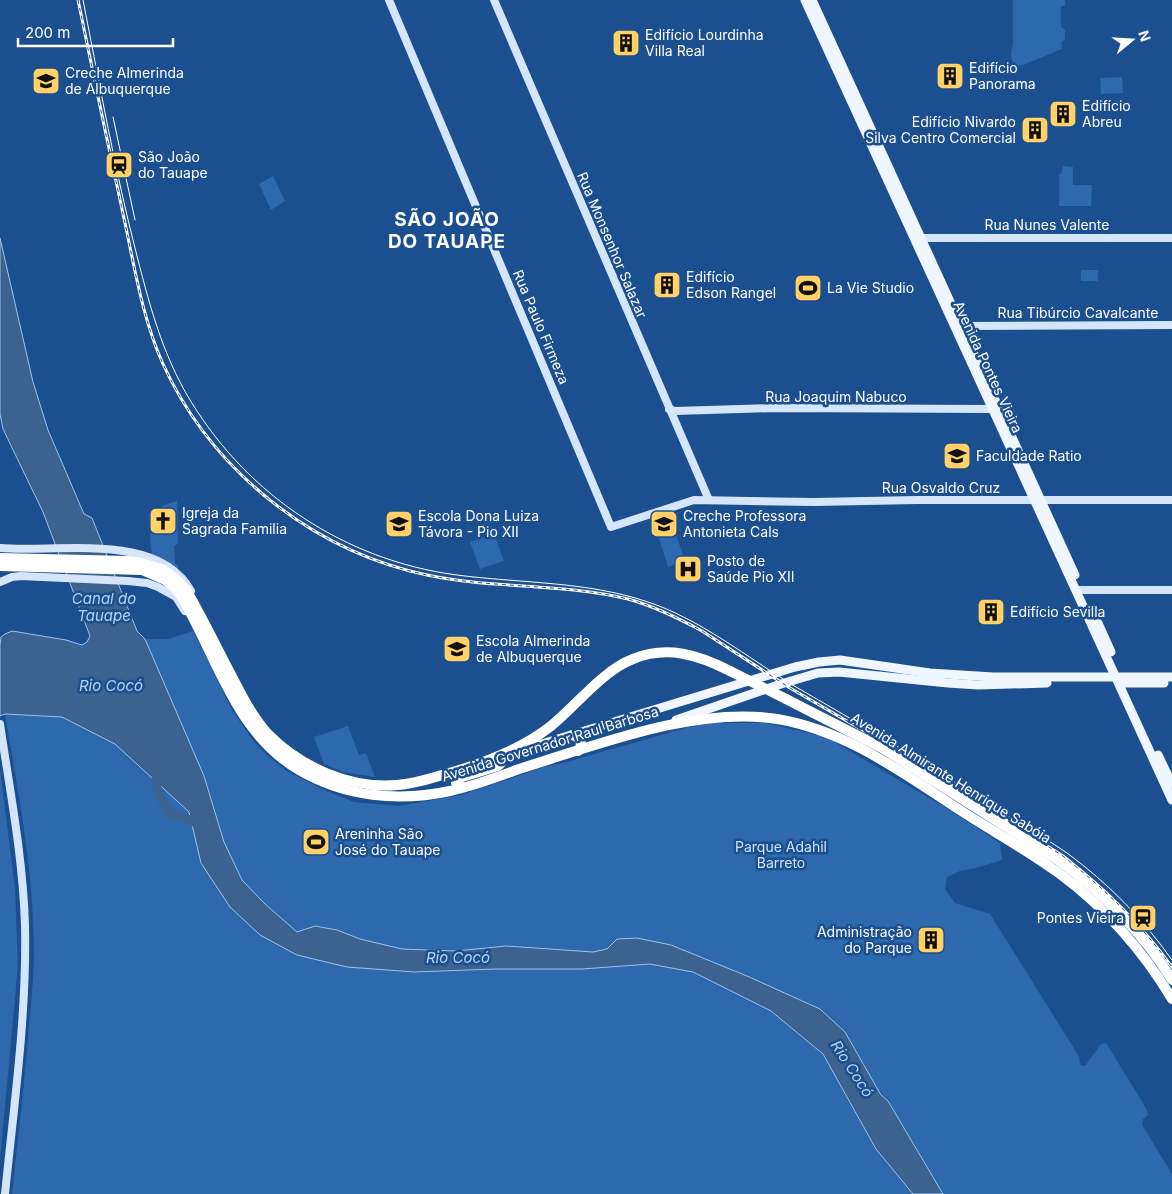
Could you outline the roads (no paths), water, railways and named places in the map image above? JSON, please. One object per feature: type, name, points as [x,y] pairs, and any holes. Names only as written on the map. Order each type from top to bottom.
[{"type":"highway","name":"Avenida Governador Raul Barbosa","points":[[0,558],[129,566]]},
{"type":"highway","name":"Avenida Governador Raul Barbosa","points":[[0,566],[151,565],[164,570],[175,578],[187,591],[199,623],[246,720],[269,747],[298,770],[338,788],[372,796],[411,796],[450,791],[654,728]]},
{"type":"highway","name":"Avenida Governador Raul Barbosa","points":[[199,623],[254,715],[267,732],[294,755],[324,772],[342,779],[365,784],[398,785],[415,783],[503,756]]},
{"type":"highway","name":"Avenida Almirante Henrique Sabóia","points":[[503,756],[550,726],[595,685],[619,666],[632,659],[671,651],[698,656],[882,748],[1058,860],[1084,880],[1131,926],[1172,980]]},
{"type":"highway","name":"Avenida Almirante Henrique Sabóia","points":[[654,728],[689,721],[733,717],[776,719],[833,734],[873,755],[1047,865],[1076,887],[1120,930],[1160,979],[1172,999]]},
{"type":"highway","points":[[572,735],[577,736],[581,741],[581,748],[578,751]]},
{"type":"highway","points":[[462,788],[456,783],[459,778],[498,766],[503,756]]},
{"type":"main road","name":"Avenida Pontes Vieira","points":[[805,0],[958,326],[1002,414],[1038,500],[1172,800]]},
{"type":"main road","name":"Avenida Pontes Vieira","points":[[812,0],[921,238],[992,409],[1038,500]]},
{"type":"main road","name":"Avenida Governador Raul Barbosa","points":[[503,756],[786,670],[819,662],[840,660],[985,680]]},
{"type":"main road","name":"Avenida Governador Raul Barbosa","points":[[654,728],[780,684],[818,673],[839,672],[948,683],[985,680]]},
{"type":"main road","points":[[985,680],[1120,680],[1172,677]]},
{"type":"main road","name":"Avenida Pontes Vieira","points":[[1120,680],[1172,784]]},
{"type":"main road","points":[[1120,680],[1172,683]]},
{"type":"street","name":"Rua Paulo Firmeza","points":[[388,0],[611,527]]},
{"type":"street","name":"Rua Monsenhor Salazar","points":[[494,0],[709,500]]},
{"type":"street","name":"Rua Nunes Valente","points":[[921,238],[1172,238]]},
{"type":"street","name":"Rua Tibúrcio Cavalcante","points":[[958,326],[1172,325]]},
{"type":"street","name":"Rua Joaquim Nabuco","points":[[669,409],[675,411],[775,408],[992,409],[1002,414]]},
{"type":"street","name":"Rua Osvaldo Cruz","points":[[611,527],[685,502],[709,500],[814,502],[1172,500]]},
{"type":"street","name":"Avenida Governador Raul Barbosa","points":[[0,548],[116,549],[142,554],[167,566],[180,576],[190,590],[199,623]]},
{"type":"street","name":"Avenida Governador Raul Barbosa","points":[[0,582],[12,577],[21,576],[128,581],[147,584],[176,597],[199,623]]},
{"type":"street","points":[[1079,590],[1172,590]]},
{"type":"street","points":[[0,725],[22,876],[25,924],[24,982],[4,1194]]},
{"type":"water","name":"Rio Cocó","points":[[0,238],[33,382],[48,430],[84,514],[92,518],[137,631],[145,639],[204,776],[224,842],[242,880],[265,904],[297,932],[315,926],[337,930],[360,939],[402,949],[456,951],[506,946],[593,952],[607,949],[617,939],[637,938],[671,945],[747,976],[820,1009],[845,1032],[881,1095],[888,1101],[943,1194],[913,1194],[876,1149],[823,1054],[771,1011],[693,972],[650,964],[582,969],[495,969],[414,972],[347,967],[297,955],[260,935],[230,907],[201,863],[189,812],[115,744],[62,717],[5,714],[0,716],[1,637],[12,631],[66,640],[82,645],[87,642],[90,636],[43,512],[3,429],[0,414]]},
{"type":"waterway","name":"Rio Cocó","points":[[156,770],[157,789],[168,812],[200,825]]},
{"type":"tram line","points":[[83,0],[129,224],[160,336],[176,374],[197,411],[221,444],[249,474],[279,500],[312,524],[348,543],[385,558],[424,569],[465,576],[601,590],[665,608],[704,628],[796,687],[863,725],[1067,853],[1124,902],[1172,960]]},
{"type":"tram line","points":[[113,117],[135,220]]},
{"type":"railway","points":[[78,0],[136,277],[156,347],[184,403],[209,439],[238,471],[271,501],[306,526],[345,547],[385,563],[427,575],[452,579],[578,590],[603,594],[638,602],[684,621],[790,688],[885,743],[1063,856],[1122,908],[1172,967]]},
{"type":"place","name":"Edifício Lourdinha Villa Real","points":[[626,43]]},
{"type":"place","name":"Edifício Panorama","points":[[950,76]]},
{"type":"place","name":"Creche Almerinda de Albuquerque","points":[[46,81]]},
{"type":"place","name":"Edifício Abreu","points":[[1063,114]]},
{"type":"place","name":"Edifício Nivardo Silva Centro Comercial","points":[[1035,130]]},
{"type":"place","name":"São João do Tauape","points":[[119,165]]},
{"type":"place","name":"Edifício Edson Rangel","points":[[667,285]]},
{"type":"place","name":"La Vie Studio","points":[[808,288]]},
{"type":"place","name":"Faculdade Ratio","points":[[957,456]]},
{"type":"place","name":"Igreja da Sagrada Familia","points":[[163,521]]},
{"type":"place","name":"Escola Dona Luiza Távora - Pio XII","points":[[399,524]]},
{"type":"place","name":"Creche Professora Antonieta Cals","points":[[664,524]]},
{"type":"place","name":"Posto de Saúde Pio XII","points":[[688,569]]},
{"type":"place","name":"Edifício Sevilla","points":[[991,612]]},
{"type":"place","name":"Escola Almerinda de Albuquerque","points":[[457,649]]},
{"type":"place","name":"Areninha São José do Tauape","points":[[316,842]]},
{"type":"place","name":"Pontes Vieira","points":[[1143,918]]},
{"type":"place","name":"Administração do Parque","points":[[931,940]]},
{"type":"district","name":"SÃO JOÃO DO TAUAPE","points":[[447,230]]},
{"type":"water label","name":"Canal do Tauape","points":[[104,608]]},
{"type":"park label","name":"Parque Adahil Barreto","points":[[781,856]]}]
